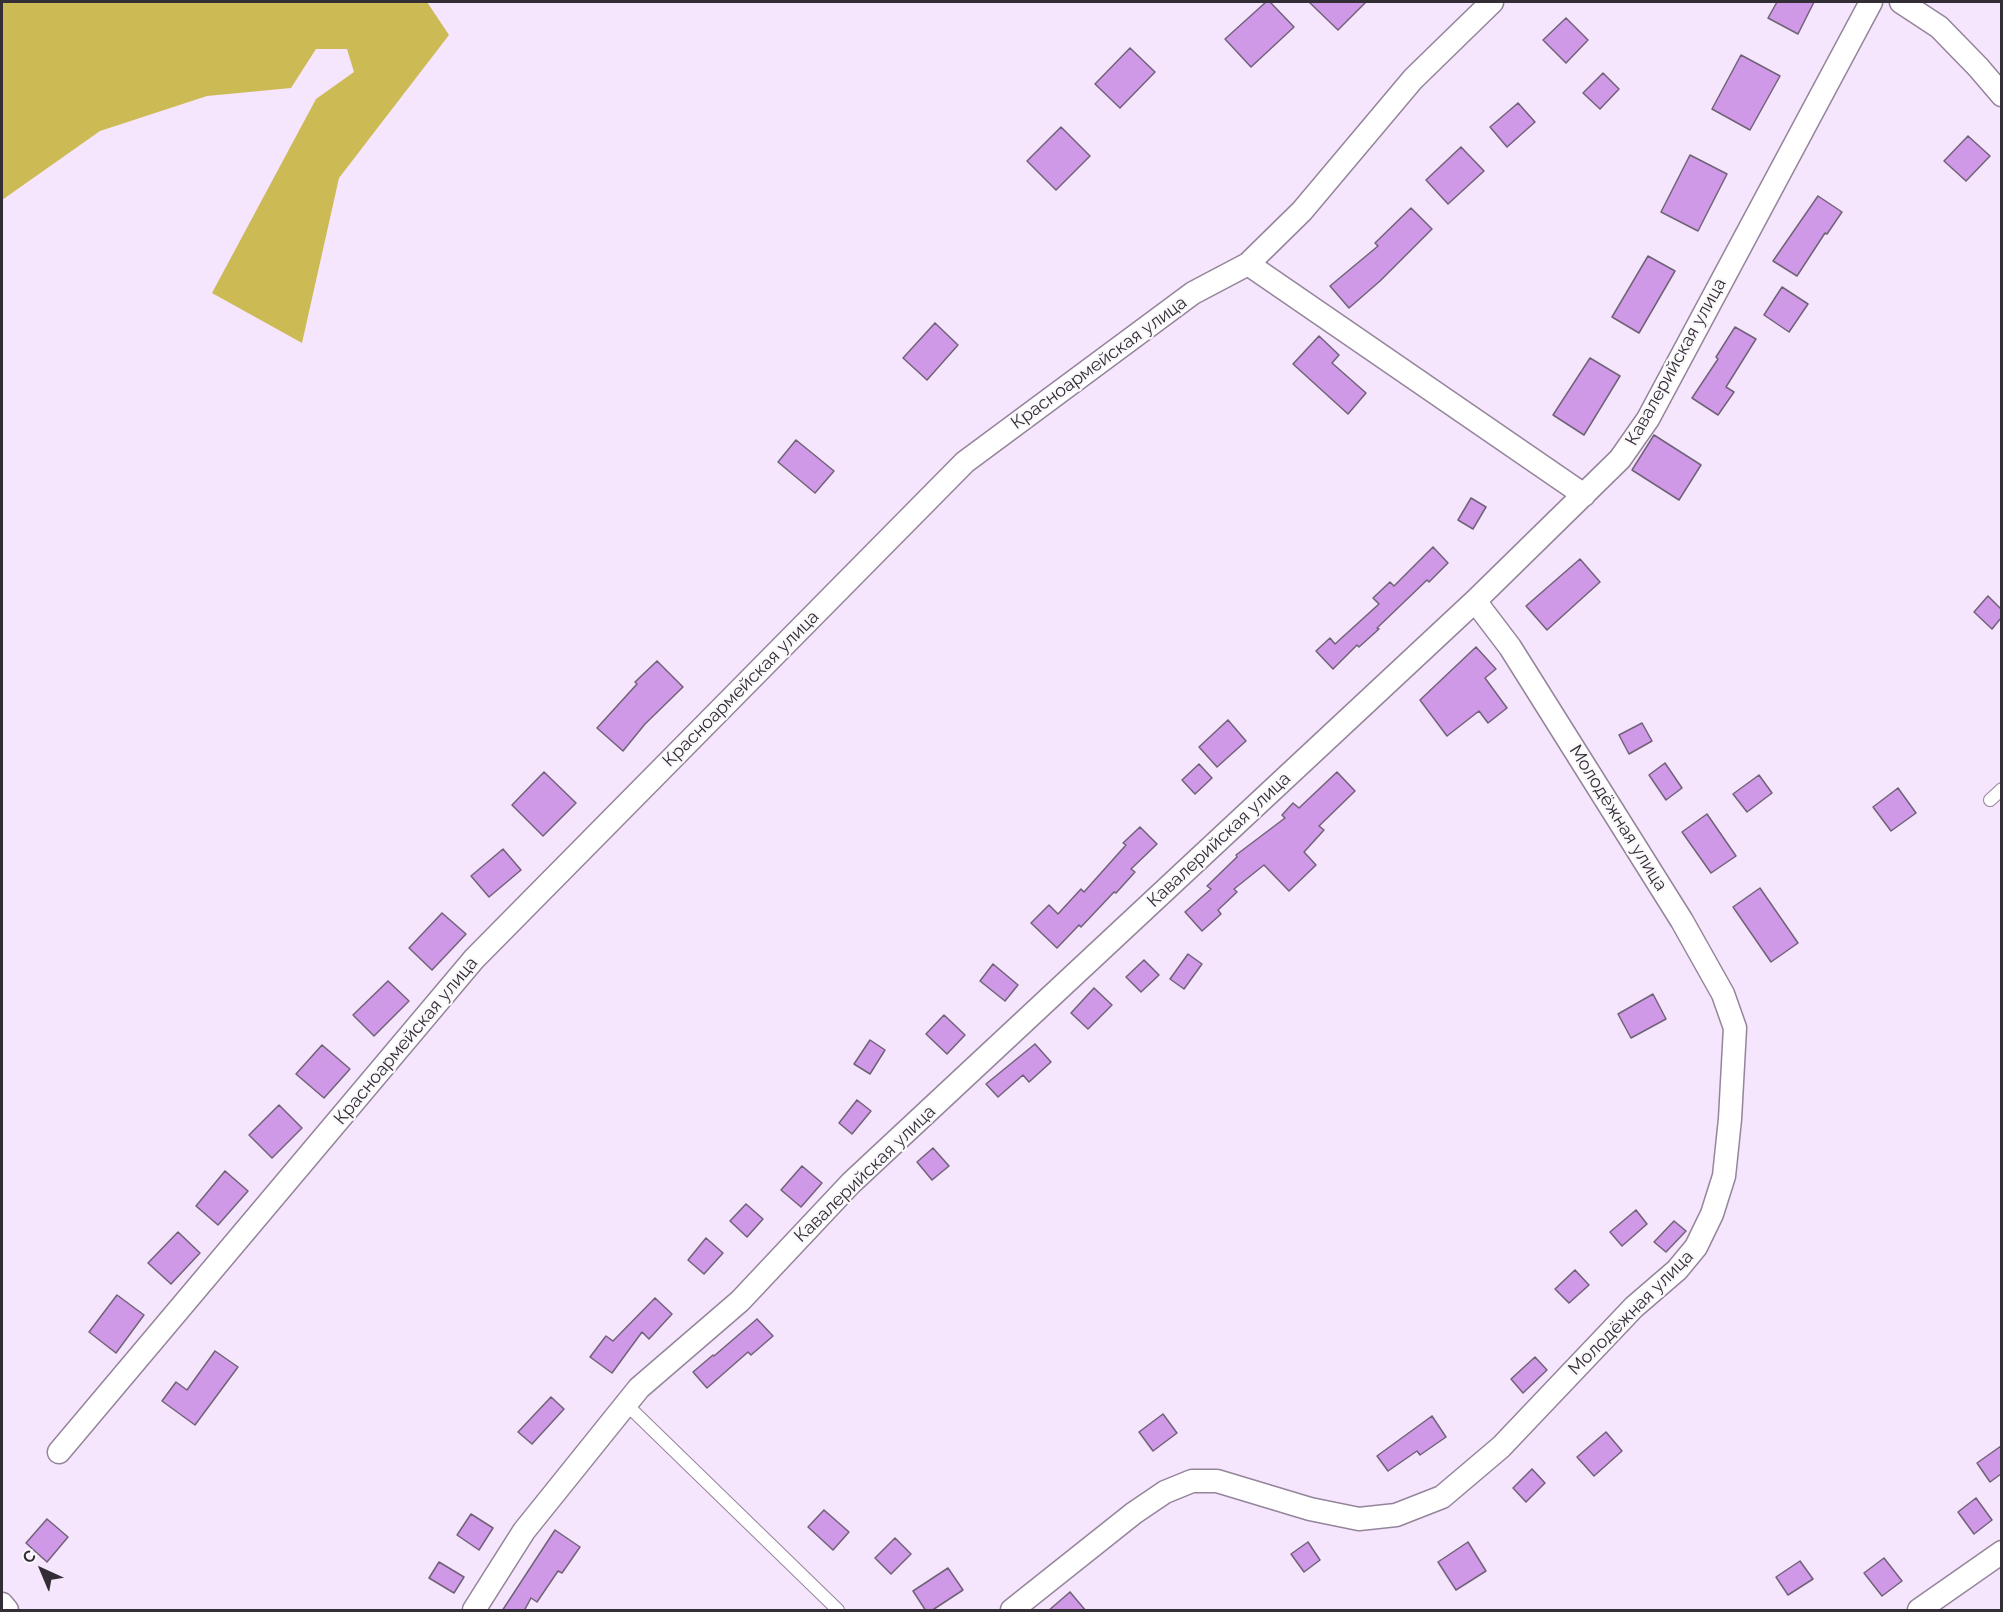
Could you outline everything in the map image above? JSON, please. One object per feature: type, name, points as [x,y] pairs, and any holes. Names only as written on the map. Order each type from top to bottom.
[{"type":"street","name":"Красноармейская улица","points":[[59,1452],[474,959],[965,462],[1193,293],[1248,264],[1302,211],[1413,79],[1492,2]]},
{"type":"street","name":"Кавалерийская улица","points":[[474,1611],[524,1531],[639,1388],[740,1301],[851,1183],[1475,601],[1620,459],[1648,419],[1871,2]]},
{"type":"street","points":[[1902,2],[1940,27],[2001,95]]},
{"type":"street","points":[[1248,264],[1584,495]]},
{"type":"street","name":"Молодёжная улица","points":[[1012,1611],[1134,1514],[1165,1492],[1192,1481],[1217,1481],[1310,1509],[1359,1519],[1396,1515],[1442,1497],[1501,1447],[1634,1307],[1677,1270],[1696,1247],[1712,1214],[1724,1176],[1735,1028],[1723,994],[1682,921],[1517,658],[1475,601]]},
{"type":"street","points":[[1919,1611],[2001,1552]]},
{"type":"street","points":[[2,1604],[7,1611]]},
{"type":"lane","points":[[1990,800],[2001,789]]},
{"type":"lane","points":[[626,1404],[838,1611]]},
{"type":"shaded area","points":[[2,2],[427,2],[449,35],[339,178],[302,343],[212,293],[316,99],[354,72],[347,49],[316,49],[291,88],[207,96],[100,131],[2,200]]},
{"type":"building","points":[[1266,2],[1270,2],[1294,27],[1251,67],[1225,39]]},
{"type":"building","points":[[1309,2],[1366,2],[1338,30]]},
{"type":"building","points":[[1777,2],[1814,2],[1798,34],[1768,18]]},
{"type":"building","points":[[1566,18],[1588,40],[1566,63],[1543,40]]},
{"type":"building","points":[[1130,48],[1155,72],[1120,108],[1095,84]]},
{"type":"building","points":[[1741,55],[1780,76],[1750,130],[1712,109]]},
{"type":"building","points":[[1603,73],[1619,89],[1600,109],[1583,93]]},
{"type":"building","points":[[1518,103],[1535,122],[1507,147],[1490,127]]},
{"type":"building","points":[[1061,127],[1090,156],[1056,190],[1027,161]]},
{"type":"building","points":[[1968,136],[1990,156],[1966,181],[1944,161]]},
{"type":"building","points":[[1461,147],[1484,171],[1448,204],[1426,180]]},
{"type":"building","points":[[1690,155],[1727,174],[1698,231],[1661,212]]},
{"type":"building","points":[[1818,196],[1842,212],[1827,234],[1825,233],[1797,276],[1773,261]]},
{"type":"building","points":[[1411,208],[1432,229],[1380,281],[1349,308],[1330,286],[1378,246],[1375,243]]},
{"type":"building","points":[[1648,256],[1675,271],[1639,333],[1612,317]]},
{"type":"building","points":[[1782,287],[1808,304],[1789,332],[1764,315]]},
{"type":"building","points":[[935,323],[958,345],[927,380],[903,358]]},
{"type":"building","points":[[1735,327],[1756,339],[1726,387],[1734,392],[1718,415],[1692,398],[1718,359],[1716,357]]},
{"type":"building","points":[[1319,336],[1339,355],[1332,363],[1366,393],[1348,414],[1293,364]]},
{"type":"building","points":[[1590,358],[1620,376],[1584,435],[1553,415]]},
{"type":"building","points":[[1654,435],[1701,465],[1679,500],[1632,470]]},
{"type":"building","points":[[796,440],[834,471],[815,493],[778,462]]},
{"type":"building","points":[[1471,498],[1486,507],[1473,529],[1458,520]]},
{"type":"building","points":[[1433,547],[1448,563],[1333,669],[1316,651],[1330,638],[1335,644],[1379,604],[1373,598],[1390,582],[1394,586]]},
{"type":"building","points":[[1580,559],[1600,582],[1547,630],[1526,606]]},
{"type":"building","points":[[1988,596],[2001,609],[2001,618],[1992,629],[1974,612]]},
{"type":"building","points":[[1476,647],[1496,669],[1485,678],[1507,708],[1488,723],[1479,711],[1447,736],[1420,700]]},
{"type":"building","points":[[657,661],[683,687],[645,724],[623,751],[597,728],[637,684],[635,682]]},
{"type":"building","points":[[1228,720],[1246,741],[1217,767],[1199,747]]},
{"type":"building","points":[[1642,723],[1652,741],[1629,754],[1619,735]]},
{"type":"building","points":[[1665,763],[1682,788],[1666,800],[1649,775]]},
{"type":"building","points":[[1199,764],[1212,778],[1195,794],[1182,780]]},
{"type":"building","points":[[544,772],[576,803],[543,836],[512,805]]},
{"type":"building","points":[[1337,772],[1355,791],[1319,826],[1324,830],[1304,852],[1316,865],[1289,891],[1264,865],[1234,889],[1237,892],[1218,910],[1221,914],[1202,931],[1185,912],[1211,889],[1207,886],[1237,857],[1236,855],[1285,818],[1282,815],[1293,803],[1299,808]]},
{"type":"building","points":[[1759,775],[1772,793],[1747,812],[1733,794]]},
{"type":"building","points":[[1898,788],[1916,813],[1891,831],[1873,807]]},
{"type":"building","points":[[1707,814],[1736,856],[1711,873],[1682,832]]},
{"type":"building","points":[[1140,827],[1157,844],[1131,869],[1135,872],[1116,893],[1114,892],[1081,927],[1079,925],[1057,948],[1031,923],[1049,905],[1058,914],[1081,889],[1084,892],[1126,845],[1123,843]]},
{"type":"building","points":[[503,849],[521,870],[489,897],[471,876]]},
{"type":"building","points":[[1760,888],[1798,943],[1771,962],[1733,907]]},
{"type":"building","points":[[442,913],[466,934],[432,970],[409,948]]},
{"type":"building","points":[[1188,954],[1202,964],[1184,989],[1170,979]]},
{"type":"building","points":[[1144,960],[1159,975],[1141,992],[1126,977]]},
{"type":"building","points":[[993,964],[1018,985],[1005,1001],[980,981]]},
{"type":"building","points":[[388,981],[409,1001],[374,1036],[353,1015]]},
{"type":"building","points":[[1094,988],[1112,1005],[1088,1029],[1071,1013]]},
{"type":"building","points":[[1653,994],[1666,1019],[1631,1038],[1618,1014]]},
{"type":"building","points":[[944,1015],[965,1035],[947,1054],[926,1034]]},
{"type":"building","points":[[870,1040],[885,1050],[870,1074],[854,1064]]},
{"type":"building","points":[[1035,1044],[1051,1062],[1029,1082],[1023,1075],[998,1097],[986,1084]]},
{"type":"building","points":[[322,1045],[350,1069],[324,1098],[296,1074]]},
{"type":"building","points":[[857,1100],[871,1111],[852,1134],[839,1123]]},
{"type":"building","points":[[279,1105],[302,1128],[272,1158],[249,1135]]},
{"type":"building","points":[[933,1148],[949,1166],[932,1180],[917,1162]]},
{"type":"building","points":[[802,1166],[822,1183],[801,1207],[781,1190]]},
{"type":"building","points":[[225,1171],[248,1191],[218,1225],[196,1206]]},
{"type":"building","points":[[746,1204],[763,1219],[747,1237],[730,1221]]},
{"type":"building","points":[[1636,1210],[1647,1224],[1622,1246],[1610,1232]]},
{"type":"building","points":[[1674,1221],[1686,1231],[1666,1252],[1654,1242]]},
{"type":"building","points":[[178,1232],[200,1253],[171,1284],[148,1263]]},
{"type":"building","points":[[706,1238],[723,1253],[704,1274],[688,1260]]},
{"type":"building","points":[[1575,1270],[1589,1285],[1569,1303],[1555,1289]]},
{"type":"building","points":[[117,1295],[144,1315],[116,1353],[89,1332]]},
{"type":"building","points":[[655,1298],[672,1314],[649,1339],[642,1332],[612,1373],[590,1357],[606,1336],[613,1341]]},
{"type":"building","points":[[757,1319],[773,1336],[751,1355],[748,1352],[707,1388],[693,1372]]},
{"type":"building","points":[[215,1351],[238,1367],[195,1425],[162,1401],[176,1382],[187,1390]]},
{"type":"building","points":[[1535,1357],[1547,1370],[1523,1393],[1511,1379]]},
{"type":"building","points":[[551,1397],[564,1409],[532,1444],[518,1432]]},
{"type":"building","points":[[1163,1414],[1177,1433],[1153,1451],[1139,1432]]},
{"type":"building","points":[[1432,1416],[1446,1437],[1420,1455],[1417,1451],[1388,1471],[1377,1456]]},
{"type":"building","points":[[1606,1432],[1622,1451],[1594,1476],[1577,1457]]},
{"type":"building","points":[[2001,1446],[2001,1474],[1990,1482],[1977,1463]]},
{"type":"building","points":[[1532,1469],[1545,1483],[1526,1502],[1513,1488]]},
{"type":"building","points":[[1976,1498],[1992,1520],[1974,1534],[1958,1512]]},
{"type":"building","points":[[824,1510],[849,1532],[833,1550],[808,1527]]},
{"type":"building","points":[[471,1514],[493,1528],[479,1550],[457,1535]]},
{"type":"building","points":[[47,1519],[68,1537],[47,1562],[26,1543]]},
{"type":"building","points":[[555,1530],[580,1547],[562,1573],[558,1571],[537,1602],[531,1598],[524,1611],[502,1611]]},
{"type":"building","points":[[895,1538],[911,1554],[891,1574],[875,1558]]},
{"type":"building","points":[[1308,1542],[1320,1560],[1304,1572],[1291,1554]]},
{"type":"building","points":[[1468,1542],[1486,1571],[1456,1590],[1438,1562]]},
{"type":"building","points":[[1884,1558],[1902,1581],[1882,1596],[1864,1573]]},
{"type":"building","points":[[1800,1561],[1813,1579],[1788,1595],[1776,1577]]},
{"type":"building","points":[[439,1562],[464,1577],[454,1593],[429,1578]]},
{"type":"building","points":[[948,1568],[963,1590],[931,1611],[926,1611],[913,1591]]},
{"type":"building","points":[[1070,1592],[1086,1611],[1048,1611]]}]
